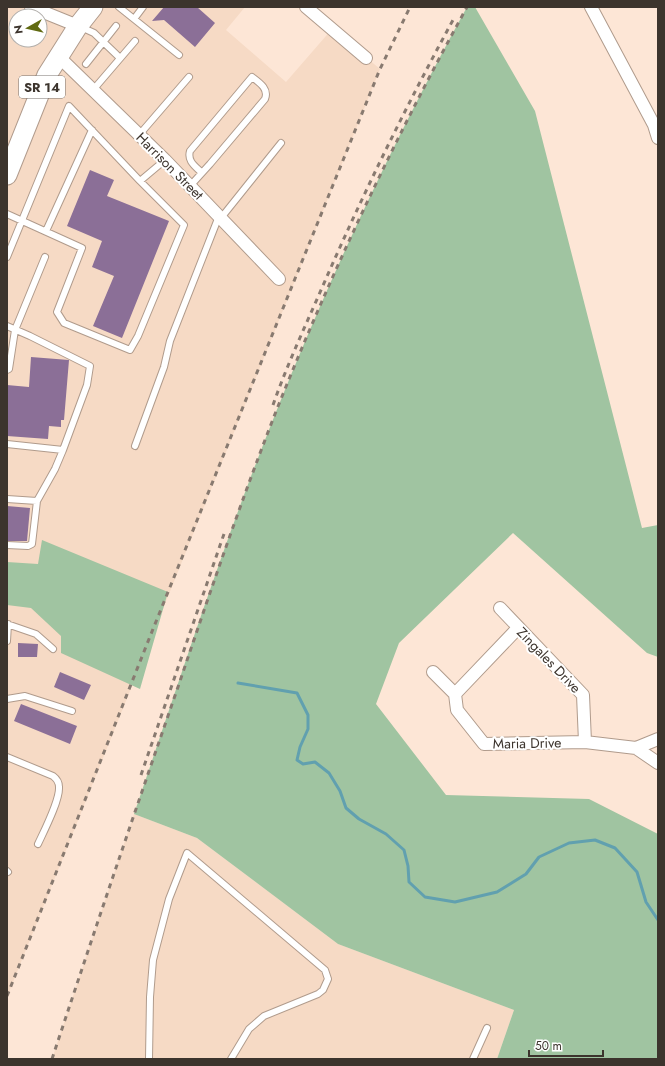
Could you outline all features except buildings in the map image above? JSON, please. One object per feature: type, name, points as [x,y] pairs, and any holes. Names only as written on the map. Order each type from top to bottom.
[{"type":"main road","name":"SR 14","points":[[7,175],[47,75],[78,26],[93,7]]},
{"type":"street","points":[[31,7],[78,26]]},
{"type":"street","points":[[306,7],[366,58]]},
{"type":"street","points":[[591,7],[656,125],[658,138]]},
{"type":"street","name":"Harrison Street","points":[[58,56],[165,160],[279,279]]},
{"type":"street","name":"Zingales Drive","points":[[500,608],[583,695],[585,742]]},
{"type":"street","points":[[434,672],[455,694],[518,628]]},
{"type":"street","name":"Maria Drive","points":[[455,694],[457,710],[484,744],[585,742],[636,748],[658,739]]},
{"type":"street","points":[[636,748],[658,763]]},
{"type":"lane","points":[[119,7],[179,55]]},
{"type":"lane","points":[[134,19],[143,7]]},
{"type":"lane","points":[[78,26],[94,33],[120,58]]},
{"type":"lane","points":[[86,64],[116,26]]},
{"type":"lane","points":[[93,90],[135,41]]},
{"type":"lane","points":[[139,134],[189,77]]},
{"type":"lane","points":[[190,186],[202,173],[265,100],[266,90],[252,77],[190,151],[190,162],[202,173]]},
{"type":"lane","points":[[7,214],[22,221],[46,231],[82,248],[57,312],[64,323],[130,350],[138,336],[184,225],[140,182],[69,106],[22,221],[7,257]]},
{"type":"lane","points":[[46,231],[92,130]]},
{"type":"lane","points":[[135,446],[164,367],[170,341],[220,217],[281,143]]},
{"type":"lane","points":[[140,182],[165,160]]},
{"type":"lane","points":[[7,370],[9,369],[15,330],[45,257]]},
{"type":"lane","points":[[7,326],[90,366],[87,385],[63,450],[55,469],[37,501],[32,544],[28,546],[7,545]]},
{"type":"lane","points":[[7,444],[63,450]]},
{"type":"lane","points":[[7,499],[37,501]]},
{"type":"lane","points":[[7,640],[7,624],[36,634],[53,649]]},
{"type":"lane","points":[[7,699],[25,696],[72,711]]},
{"type":"lane","points":[[7,757],[54,776],[57,780],[59,788],[56,801],[38,844]]},
{"type":"lane","points":[[149,1059],[150,997],[153,960],[169,898],[187,853],[325,970],[328,979],[323,990],[318,994],[274,1012],[259,1020],[249,1029],[231,1059]]},
{"type":"lane","points":[[473,1059],[487,1028]]},
{"type":"shaded area","points":[[7,7],[245,7],[226,30],[286,82],[332,29],[380,69],[7,997]]},
{"type":"shaded area","points":[[134,814],[197,838],[338,944],[514,1010],[497,1059],[52,1059]]},
{"type":"green space","points":[[467,7],[475,7],[535,111],[642,528],[658,525],[658,657],[647,653],[513,533],[399,643],[376,704],[446,795],[589,799],[658,834],[658,1059],[497,1059],[514,1010],[338,944],[197,838],[134,814],[220,562],[297,360],[389,156]]},
{"type":"green space","points":[[42,540],[168,592],[140,689],[61,653],[61,636],[31,608],[7,605],[7,562],[38,564]]},
{"type":"waterway","points":[[238,683],[297,693],[308,715],[308,729],[300,747],[297,760],[303,764],[315,762],[329,773],[340,791],[346,808],[359,819],[386,834],[404,850],[408,866],[409,882],[425,897],[455,902],[497,892],[526,874],[539,857],[569,843],[595,840],[615,848],[637,872],[646,902],[658,920]]},
{"type":"railway","points":[[7,996],[153,629],[380,69],[410,7]]},
{"type":"railway","points":[[52,1059],[213,584],[275,414],[318,310],[389,157],[414,106],[467,7]]},
{"type":"railway","points":[[273,405],[300,337],[366,191],[417,88],[453,20]]},
{"type":"railway","points":[[141,775],[225,531]]}]
